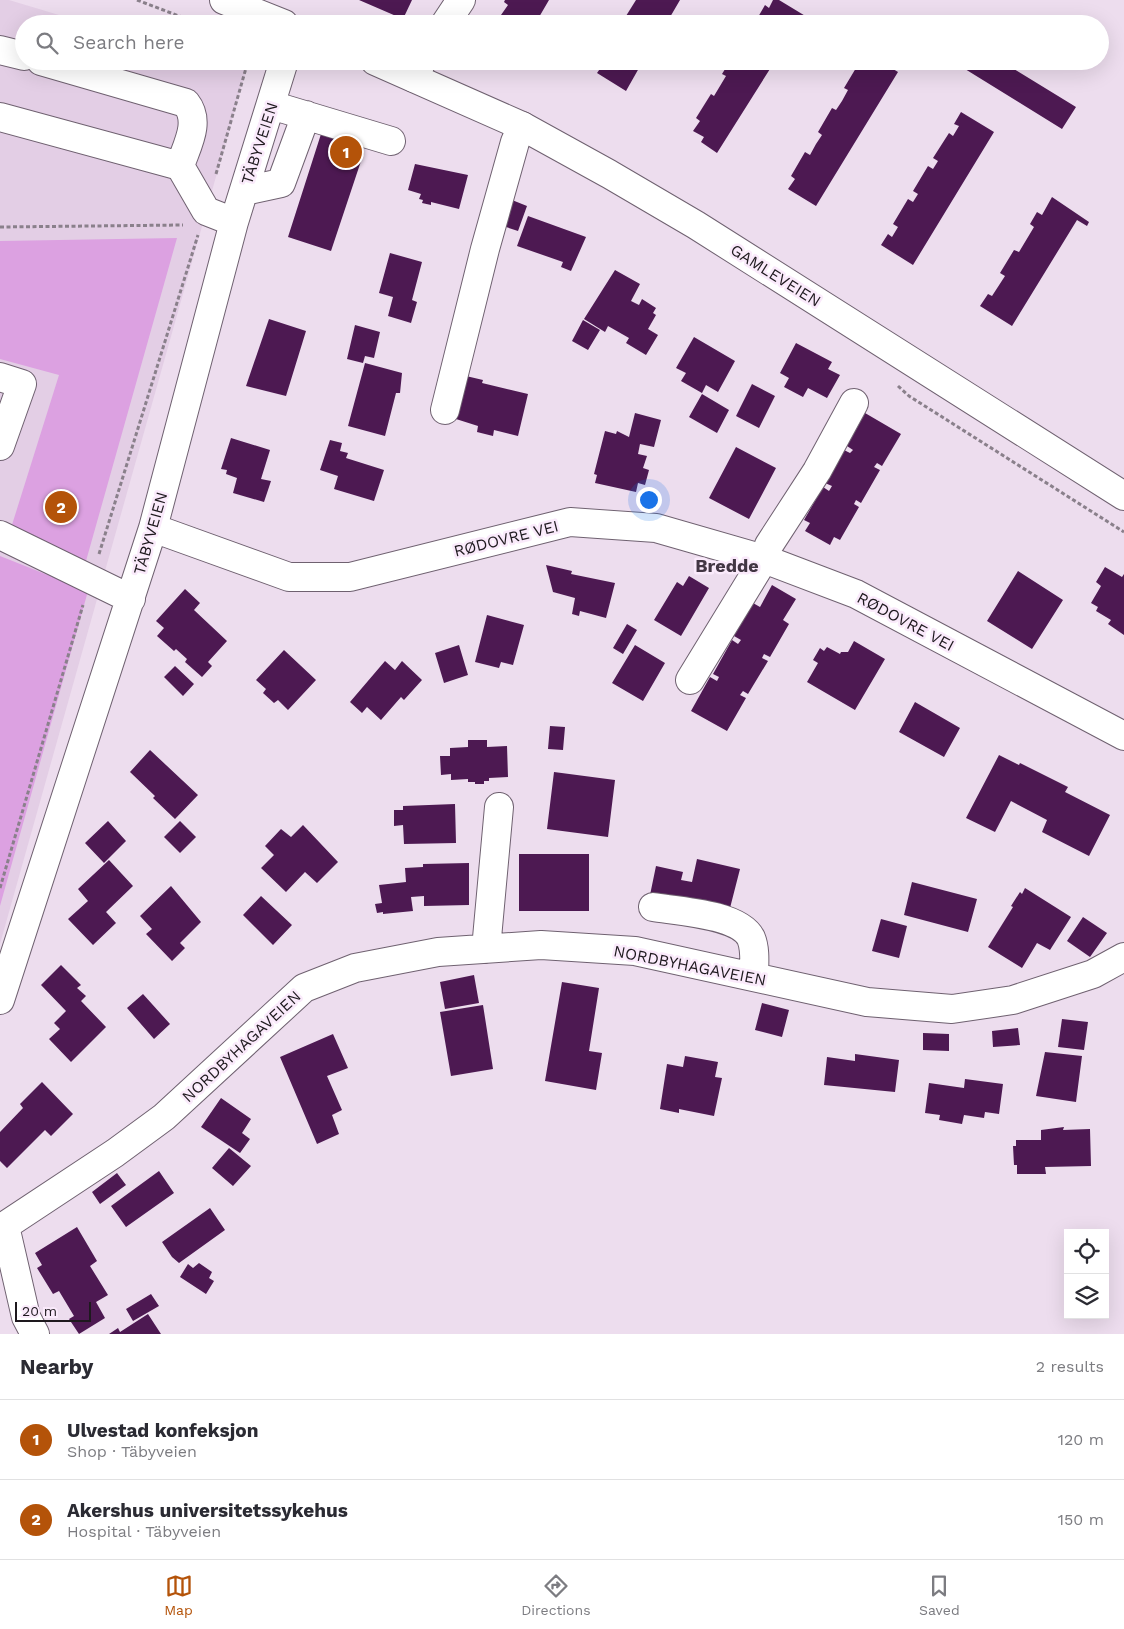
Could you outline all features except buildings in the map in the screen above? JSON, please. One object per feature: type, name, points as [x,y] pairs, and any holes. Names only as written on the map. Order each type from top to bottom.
[{"type":"street","points":[[224,0],[262,15]]},
{"type":"street","points":[[451,15],[461,0]]},
{"type":"street","points":[[0,50],[15,54]]},
{"type":"street","points":[[72,70],[186,103],[193,111],[194,124],[180,166],[204,218],[234,222]]},
{"type":"street","name":"TÄBYVEIEN","points":[[0,1000],[153,528],[234,222],[281,70]]},
{"type":"street","name":"GAMLEVEIEN","points":[[420,70],[609,174],[696,225],[1124,496]]},
{"type":"street","points":[[271,104],[391,141]]},
{"type":"street","points":[[244,190],[281,183],[306,115]]},
{"type":"street","points":[[0,118],[180,166]]},
{"type":"street","points":[[445,410],[485,249],[515,142],[522,126]]},
{"type":"street","points":[[0,377],[22,384],[0,446]]},
{"type":"street","points":[[690,680],[764,559],[769,545],[817,472],[854,403]]},
{"type":"street","name":"RØDOVRE VEI","points":[[153,528],[289,577],[350,577],[570,522],[656,528],[764,559],[856,594],[1124,736]]},
{"type":"street","points":[[0,535],[131,599]]},
{"type":"street","points":[[486,949],[499,807]]},
{"type":"street","points":[[653,907],[731,921],[743,928],[751,938],[754,950],[754,977]]},
{"type":"street","name":"NORDBYHAGAVEIEN","points":[[35,1334],[26,1317],[3,1227],[164,1117],[304,988],[355,968],[438,952],[542,945],[634,951],[867,1002],[952,1009],[1013,1000],[1093,974],[1124,956]]},
{"type":"path","points":[[138,0],[177,15]]},
{"type":"path","points":[[0,888],[91,579],[204,218],[245,70]]},
{"type":"path","points":[[0,227],[204,218]]},
{"type":"shaded area","points":[[0,0],[9,0],[59,15],[15,15],[15,70],[246,70],[0,944]]},
{"type":"shaded area","points":[[177,238],[86,561],[11,528],[59,375],[0,359],[0,241]]},
{"type":"shaded area","points":[[0,556],[88,591],[0,906]]},
{"type":"place","name":"Ulvestad konfeksjon","points":[[346,152]]},
{"type":"place","name":"Akershus universitetssykehus","points":[[61,507]]},
{"type":"district","name":"Bredde","points":[[727,566]]}]
